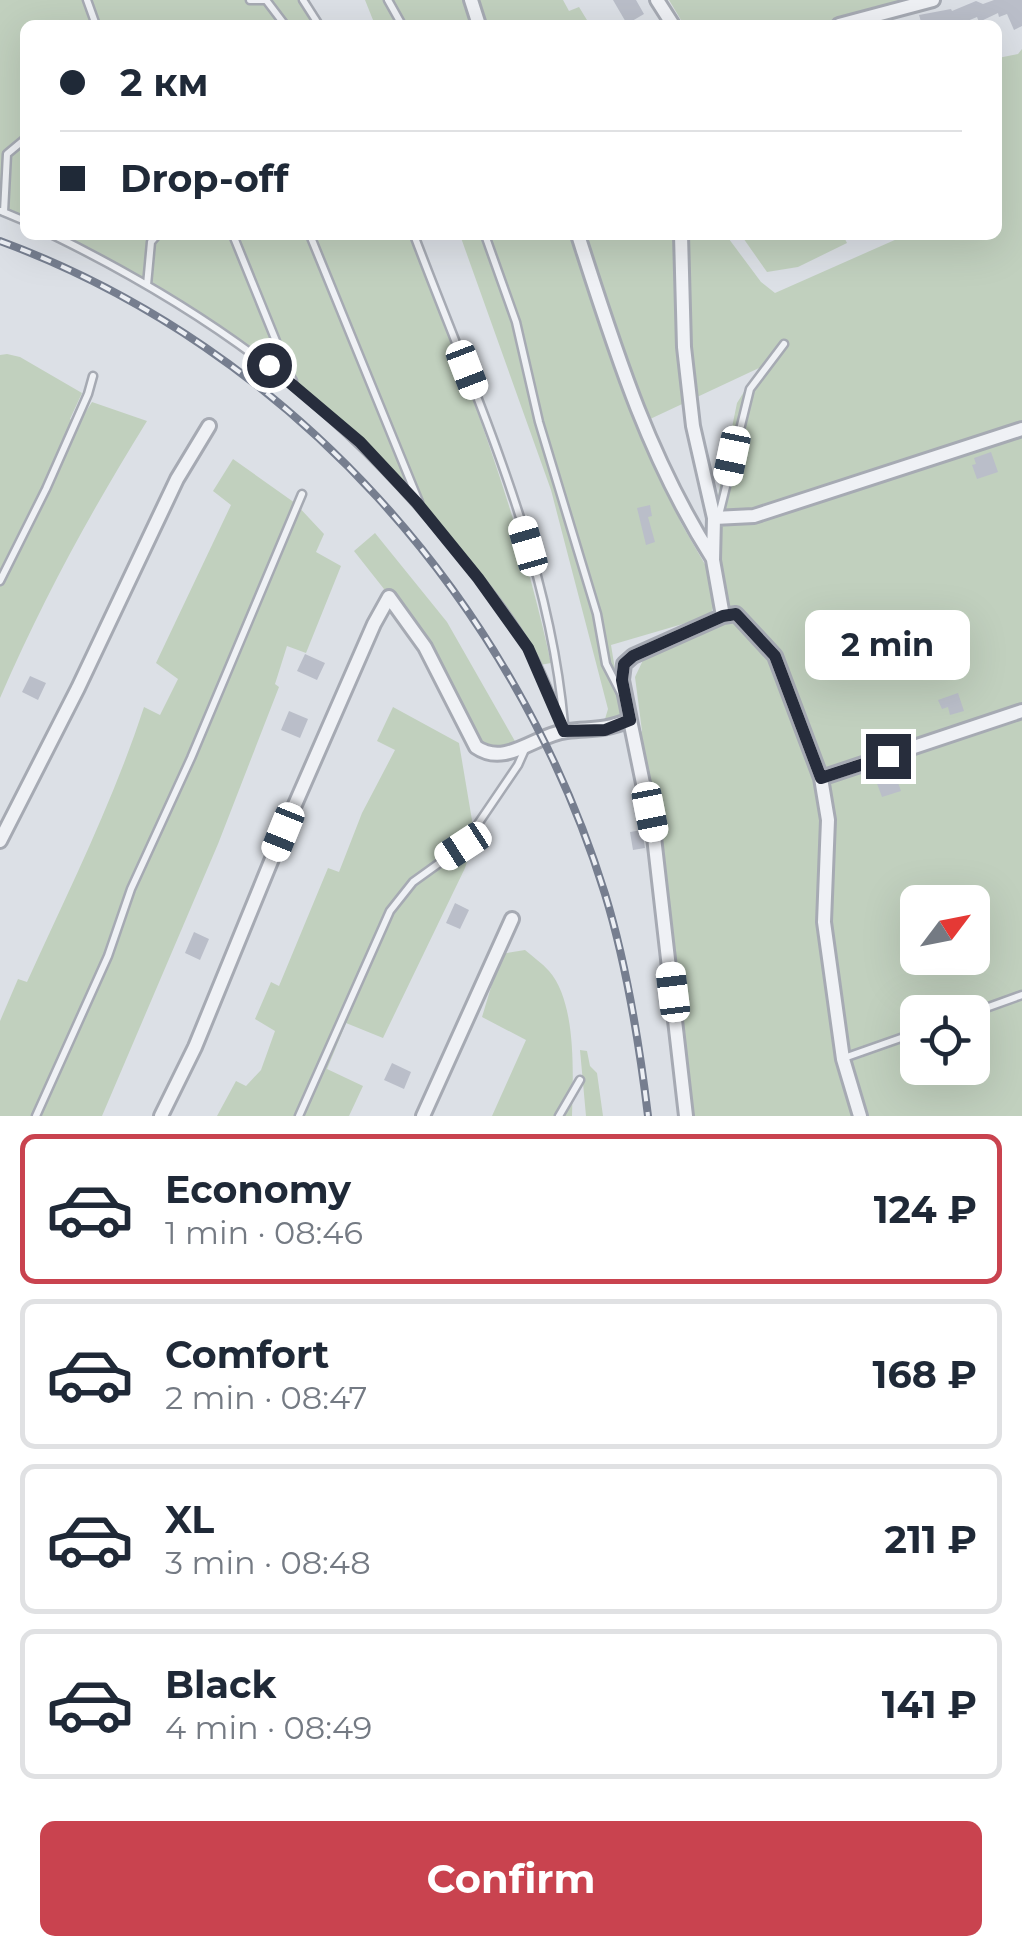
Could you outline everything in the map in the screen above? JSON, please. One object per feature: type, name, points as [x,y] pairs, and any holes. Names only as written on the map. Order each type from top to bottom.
[{"type":"street","points":[[858,20],[933,0]]},
{"type":"street","points":[[580,240],[627,388],[683,512],[713,560]]},
{"type":"street","points":[[681,240],[684,347],[693,426],[714,518],[713,560],[723,616]]},
{"type":"street","points":[[0,841],[177,479],[209,426]]},
{"type":"street","points":[[714,518],[754,516],[1022,428]]},
{"type":"street","points":[[161,1116],[195,1047],[283,832],[389,597],[425,647],[476,746],[483,752],[507,753],[564,731],[605,730],[630,720]]},
{"type":"street","points":[[686,1116],[654,837],[622,680],[624,664],[633,656],[723,616],[736,614],[775,656],[821,778],[828,820],[824,922],[843,1059],[860,1116]]},
{"type":"street","points":[[821,778],[1022,711]]},
{"type":"street","points":[[423,1116],[512,918]]},
{"type":"lane","points":[[250,0],[266,0],[281,20]]},
{"type":"lane","points":[[2,212],[3,160]]},
{"type":"lane","points":[[62,240],[226,333],[296,386],[360,442],[422,508],[528,648],[564,731]]},
{"type":"lane","points":[[148,286],[153,240]]},
{"type":"lane","points":[[235,240],[276,349],[296,386]]},
{"type":"lane","points":[[312,240],[422,508]]},
{"type":"lane","points":[[416,240],[517,508],[549,621],[564,731]]},
{"type":"lane","points":[[487,240],[516,322],[539,422],[597,614],[606,664],[626,702]]},
{"type":"lane","points":[[714,518],[720,511],[750,389],[784,344]]},
{"type":"lane","points":[[0,581],[46,489],[88,394],[92,376]]},
{"type":"lane","points":[[36,1116],[108,956],[131,889],[302,494]]},
{"type":"lane","points":[[299,1116],[390,911],[414,882],[463,846],[518,765],[526,746]]},
{"type":"lane","points":[[990,1007],[1022,995]]},
{"type":"lane","points":[[843,1059],[900,1038]]},
{"type":"lane","points":[[559,1116],[580,1080]]},
{"type":"green space","points":[[0,0],[299,0],[311,20],[20,20],[20,216],[0,207]]},
{"type":"green space","points":[[365,0],[563,0],[569,11],[579,7],[587,20],[373,20]]},
{"type":"green space","points":[[669,0],[909,0],[833,20],[681,20]]},
{"type":"green space","points":[[1022,49],[1022,1116],[689,1116],[637,736],[642,731],[635,677],[645,656],[730,619],[717,564],[715,510],[737,403],[759,368],[648,420],[581,240],[730,240],[761,282],[775,293],[895,240],[1002,240],[1002,57],[1018,54]]},
{"type":"green space","points":[[72,240],[411,240],[489,446],[523,554],[551,663],[540,665],[517,623],[468,559],[380,458],[333,414],[232,335],[122,266]]},
{"type":"green space","points":[[462,240],[576,240],[651,449],[681,523],[710,573],[716,600],[710,616],[611,645],[623,718],[605,719],[608,709],[551,490]]},
{"type":"green space","points":[[745,240],[847,243],[798,267],[767,272]]},
{"type":"green space","points":[[0,355],[20,357],[82,393],[70,419],[78,424],[92,402],[147,421],[68,557],[0,698]]},
{"type":"green space","points":[[233,459],[295,503],[324,534],[316,552],[341,566],[306,653],[287,646],[275,684],[279,687],[218,844],[102,1116],[0,1116],[0,1021],[18,979],[27,982],[74,880],[144,707],[160,715],[178,679],[156,663],[231,505],[213,491]]},
{"type":"green space","points":[[375,533],[447,622],[516,743],[489,748],[479,738],[429,646],[354,551]]},
{"type":"green space","points":[[393,707],[459,743],[475,838],[465,868],[383,1038],[346,1023],[327,1069],[363,1086],[349,1116],[217,1116],[236,1081],[246,1086],[261,1070],[275,1031],[255,1019],[271,982],[279,986],[328,868],[339,872],[362,813],[395,750],[377,741]]},
{"type":"green space","points":[[525,950],[549,971],[565,1001],[571,1040],[572,1116],[492,1116],[526,1040],[482,1017],[501,954]]},
{"type":"green space","points":[[580,1050],[587,1051],[590,1066],[597,1073],[603,1116],[586,1116]]},
{"type":"building","points":[[613,0],[636,0],[644,14],[625,20]]},
{"type":"building","points":[[1022,0],[1022,26],[1014,30],[1007,14],[999,17],[998,13],[983,20],[920,20],[919,15],[952,11],[976,1],[983,4]]},
{"type":"building","points":[[991,452],[998,472],[977,479],[974,458]]},
{"type":"building","points":[[650,505],[652,516],[648,517],[655,542],[646,545],[637,508]]},
{"type":"building","points":[[305,654],[325,663],[317,680],[297,671]]},
{"type":"building","points":[[30,676],[46,683],[38,700],[22,692]]},
{"type":"building","points":[[958,693],[964,711],[950,715],[948,707],[942,709],[938,700]]},
{"type":"building","points":[[289,711],[308,719],[300,738],[281,730]]},
{"type":"building","points":[[895,774],[901,791],[882,797],[876,781]]},
{"type":"building","points":[[642,830],[645,848],[633,850],[630,832]]},
{"type":"building","points":[[455,903],[469,910],[460,929],[446,923]]},
{"type":"building","points":[[194,932],[209,939],[200,960],[185,953]]},
{"type":"building","points":[[392,1063],[411,1072],[404,1089],[384,1080]]},
{"type":"railway","points":[[0,241],[106,288],[204,347],[295,417],[378,497],[450,586],[513,683],[565,786],[605,894],[620,949],[648,1116]]},
{"type":"route","points":[[269,365],[360,442],[417,503],[478,578],[528,648],[564,731],[605,730],[630,720],[622,680],[624,664],[633,656],[723,616],[736,614],[775,656],[821,778],[888,756]]}]
